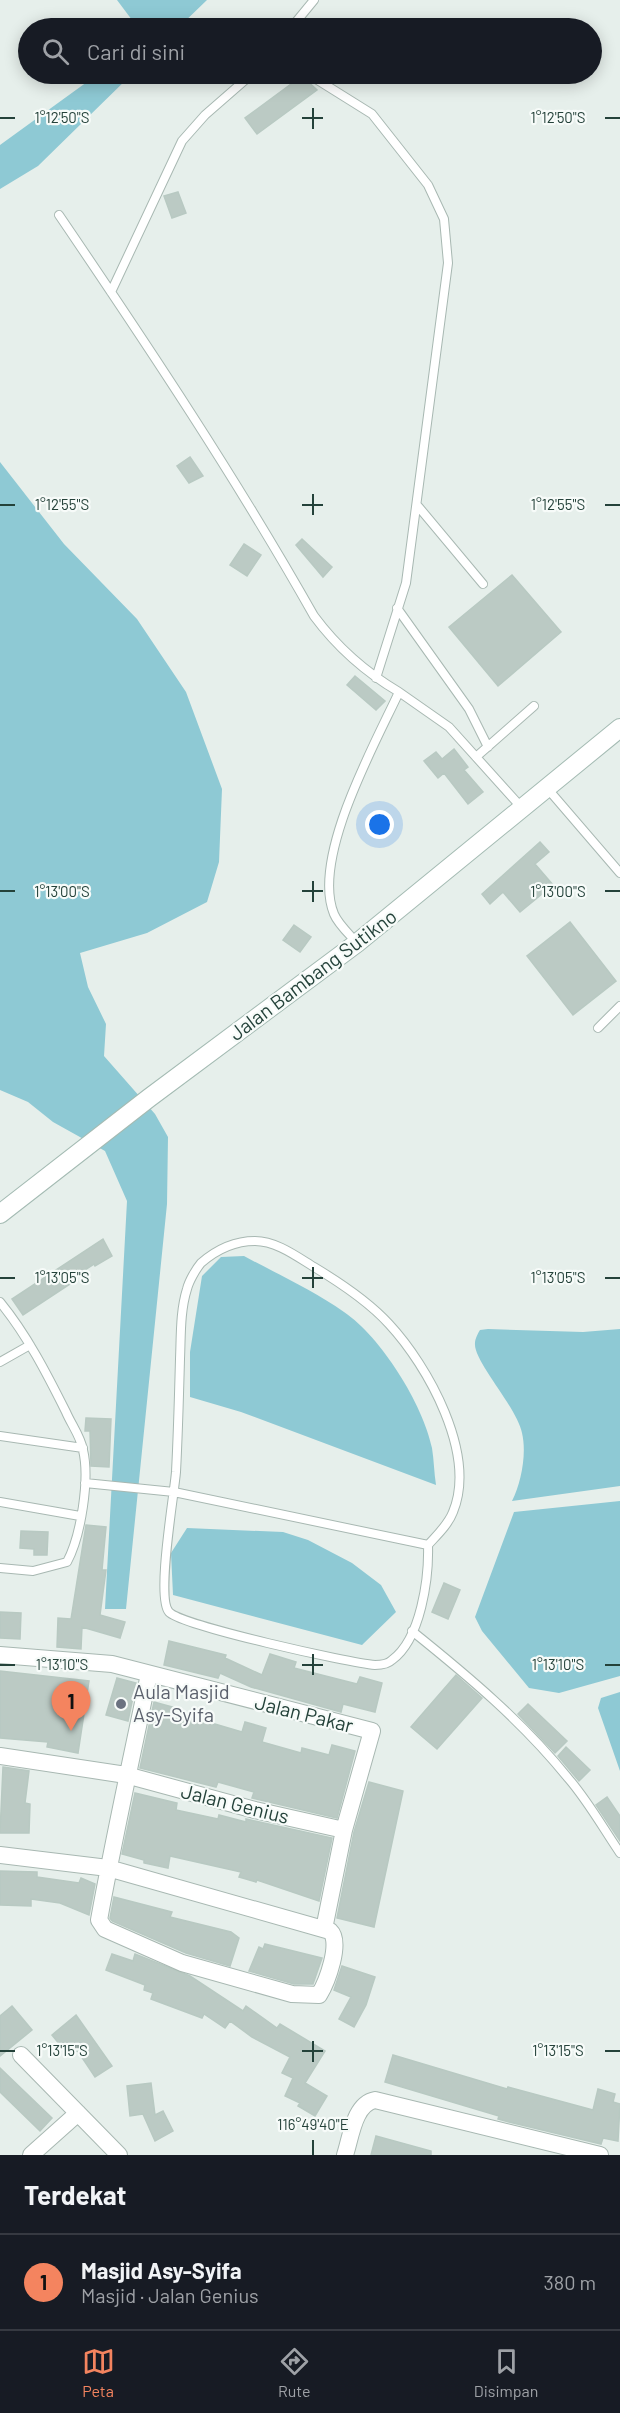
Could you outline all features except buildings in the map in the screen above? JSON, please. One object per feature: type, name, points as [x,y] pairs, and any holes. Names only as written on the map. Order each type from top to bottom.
[{"type":"street","name":"Jalan Bambang Sutikno","points":[[0,1214],[149,1098],[357,944],[620,728]]},
{"type":"street","name":"Jalan Pakar","points":[[0,1655],[112,1664],[372,1731],[344,1830],[324,1929]]},
{"type":"street","points":[[0,1855],[108,1868],[324,1929],[333,1933],[335,1945],[327,1980],[319,1995],[292,1994],[241,1981],[172,1959],[102,1927],[99,1920],[108,1868],[149,1674]]},
{"type":"street","name":"Jalan Genius","points":[[0,1756],[126,1775],[255,1810],[344,1830]]},
{"type":"street","points":[[21,2055],[119,2155]]},
{"type":"street","points":[[345,2155],[360,2108],[366,2102],[375,2100],[600,2155]]},
{"type":"street","points":[[31,2155],[78,2113]]},
{"type":"lane","points":[[299,18],[314,0]]},
{"type":"lane","points":[[111,292],[182,141],[205,115],[241,84]]},
{"type":"lane","points":[[324,84],[372,114],[428,185],[444,219],[448,263],[406,583],[376,678]]},
{"type":"lane","points":[[59,215],[223,463],[314,616],[331,639],[376,678],[449,727],[522,809]]},
{"type":"lane","points":[[417,505],[483,584]]},
{"type":"lane","points":[[397,608],[469,709],[488,747]]},
{"type":"lane","points":[[357,944],[334,915],[329,888],[333,851],[350,799],[399,692]]},
{"type":"lane","points":[[476,757],[534,706]]},
{"type":"lane","points":[[547,788],[620,873]]},
{"type":"lane","points":[[597,1028],[620,1006]]},
{"type":"lane","points":[[257,1241],[282,1248],[328,1276],[388,1323],[420,1363],[436,1393],[460,1457],[454,1511],[428,1545],[429,1572],[424,1601],[412,1631],[398,1654],[389,1663],[376,1665],[216,1630],[179,1619],[168,1611],[164,1602],[165,1564],[174,1492],[182,1324],[187,1287],[200,1264],[228,1245],[257,1241]]},
{"type":"lane","points":[[0,1302],[30,1345],[83,1448],[84,1483],[75,1548],[67,1562],[33,1571],[0,1568]]},
{"type":"lane","points":[[0,1362],[30,1345]]},
{"type":"lane","points":[[0,1436],[83,1448]]},
{"type":"lane","points":[[84,1483],[174,1492],[428,1545]]},
{"type":"lane","points":[[0,1502],[80,1516]]},
{"type":"lane","points":[[412,1631],[508,1712],[547,1752],[591,1808],[620,1854]]},
{"type":"water","points":[[0,0],[207,0],[188,18],[18,18],[18,84],[122,84],[38,166],[0,189]]},
{"type":"water","points":[[0,462],[64,544],[137,619],[186,692],[222,789],[219,862],[207,902],[147,933],[80,953],[88,987],[106,1024],[104,1056],[155,1114],[168,1137],[167,1204],[126,1609],[105,1609],[127,1201],[105,1151],[53,1122],[28,1102],[0,1090]]},
{"type":"water","points":[[244,1256],[307,1289],[344,1312],[358,1323],[386,1354],[420,1412],[432,1448],[436,1485],[241,1412],[190,1397],[190,1352],[202,1276],[221,1257]]},
{"type":"water","points":[[620,1329],[620,1486],[512,1501],[522,1468],[524,1450],[522,1433],[512,1410],[476,1351],[475,1341],[478,1333],[480,1330],[583,1332]]},
{"type":"water","points":[[620,1501],[620,1676],[559,1693],[529,1688],[482,1631],[475,1617],[514,1512]]},
{"type":"water","points":[[187,1528],[283,1532],[308,1540],[352,1563],[381,1585],[396,1612],[362,1645],[173,1595],[171,1553]]},
{"type":"water","points":[[620,1692],[620,1771],[598,1708],[601,1698]]},
{"type":"pier","points":[[0,0],[117,0],[130,18],[18,18],[18,84],[84,84],[0,145]]},
{"type":"place","name":"Aula Masjid Asy-Syifa","points":[[121,1704]]},
{"type":"place","name":"Masjid Asy-Syifa","points":[[71,1731]]}]
